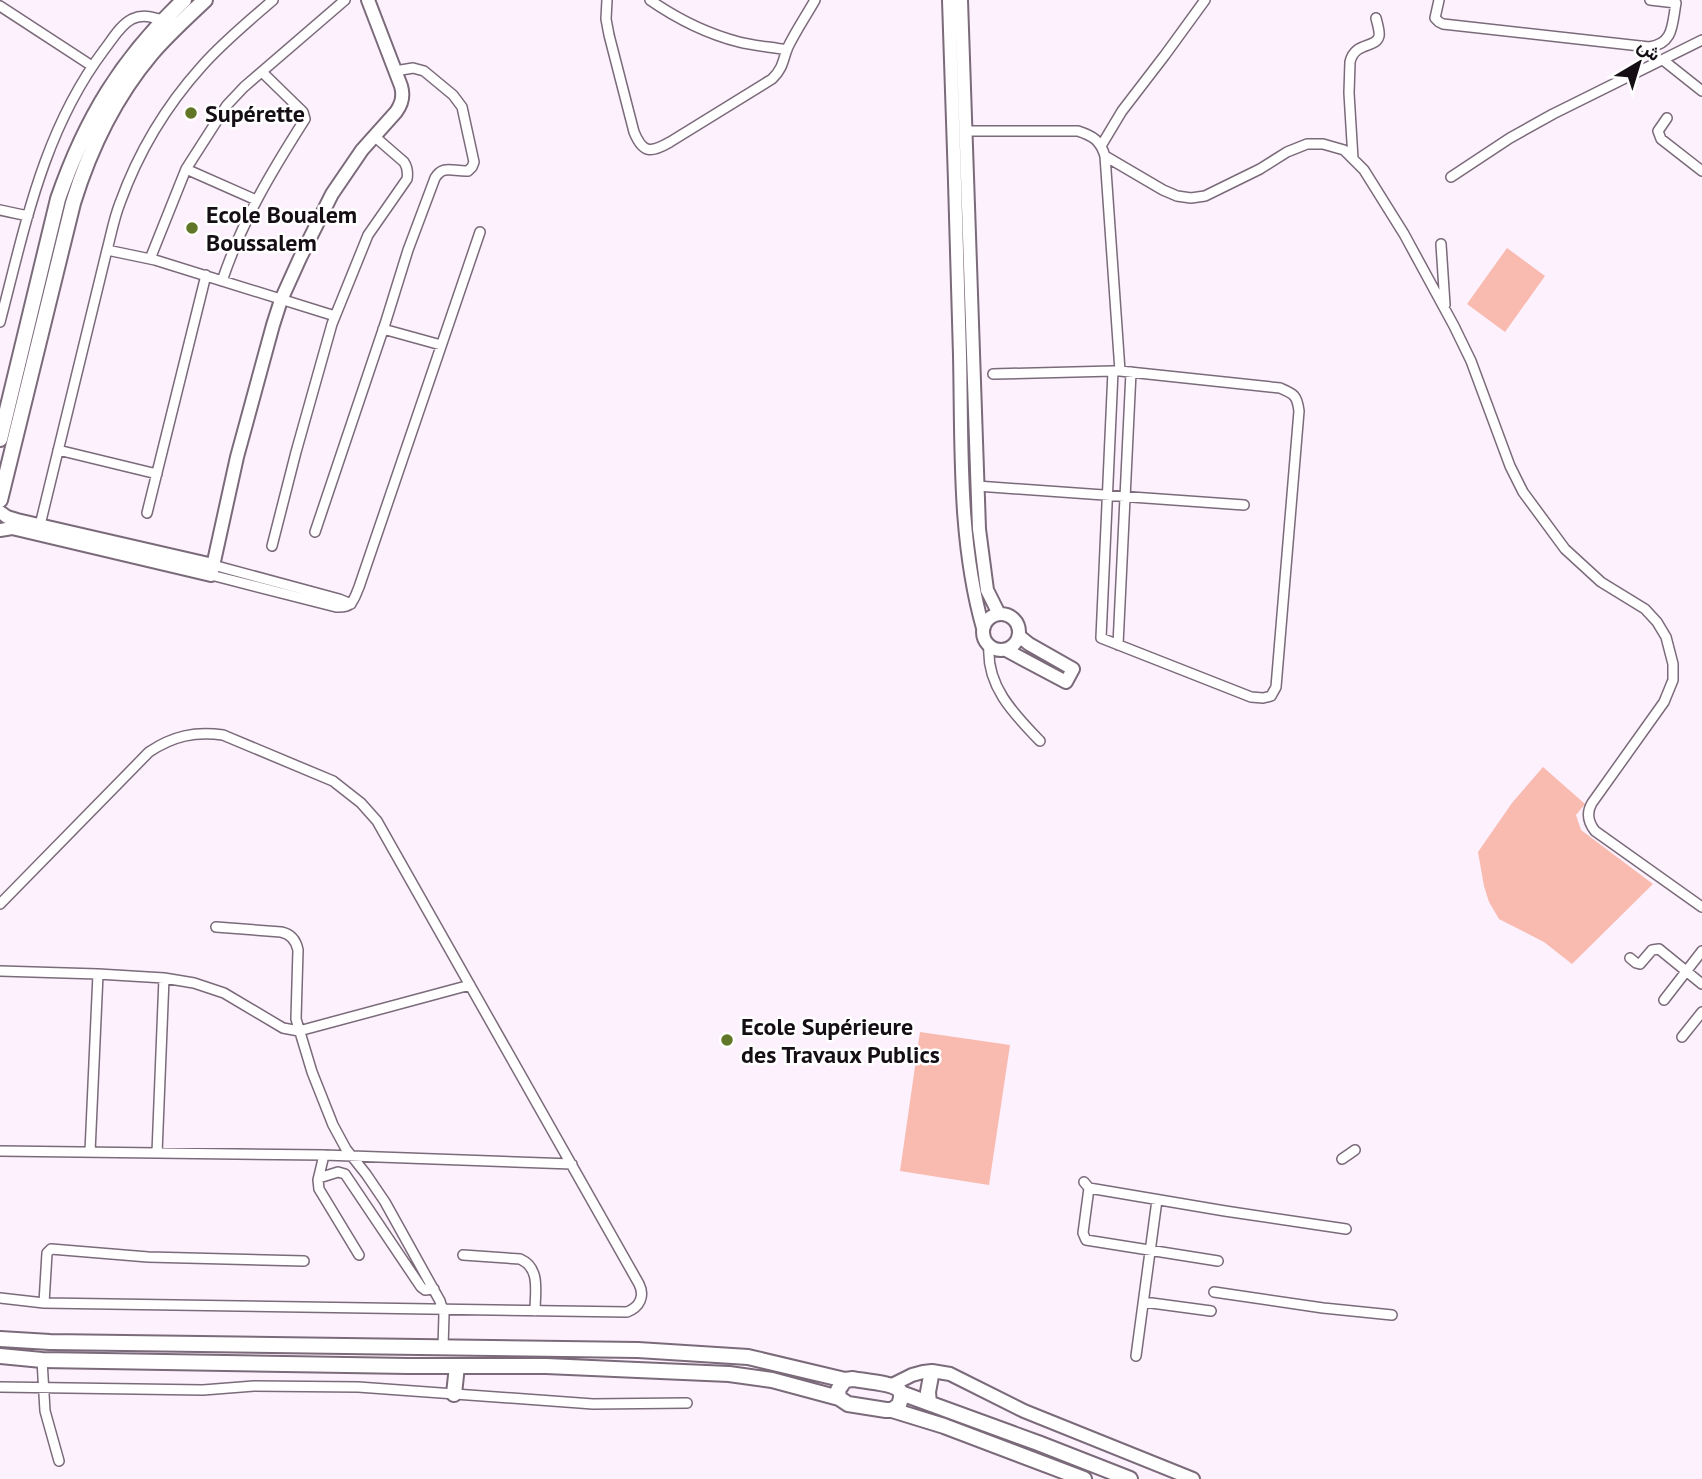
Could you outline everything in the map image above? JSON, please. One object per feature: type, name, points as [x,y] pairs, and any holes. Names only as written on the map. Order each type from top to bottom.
[{"type":"main road","points":[[0,439],[9,382],[69,166],[83,134],[119,74],[140,46],[184,0]]},
{"type":"main road","points":[[0,500],[83,170],[102,129],[131,81],[151,54],[205,0]]},
{"type":"main road","points":[[0,1339],[732,1354],[897,1390],[1130,1479]]},
{"type":"main road","points":[[0,1356],[42,1360],[546,1366],[729,1374],[772,1380],[839,1398],[848,1404],[892,1410],[932,1422],[1084,1479]]},
{"type":"main road","points":[[454,1394],[457,1366]]},
{"type":"main road","points":[[929,1403],[928,1392],[936,1374]]},
{"type":"main road","points":[[839,1398],[838,1390],[845,1380]]},
{"type":"main road","points":[[892,1410],[900,1405],[897,1390]]},
{"type":"street","points":[[39,530],[120,204],[146,146],[166,111],[184,87],[204,64],[273,0]]},
{"type":"street","points":[[150,259],[186,169],[227,105],[244,87],[345,0]]},
{"type":"street","points":[[212,570],[237,457],[282,300],[332,194],[351,164],[396,112],[401,102],[402,91],[368,0]]},
{"type":"street","points":[[607,0],[609,35],[634,132],[641,146],[651,151],[772,79],[783,65],[787,50],[815,0]]},
{"type":"street","points":[[650,0],[682,19],[720,36],[787,50]]},
{"type":"street","points":[[949,0],[963,495],[972,586],[983,635],[989,646],[1006,650],[1066,682],[1073,669],[1019,636]]},
{"type":"street","points":[[961,0],[979,529],[987,590],[999,614]]},
{"type":"street","points":[[1101,146],[1122,111],[1205,0]]},
{"type":"street","points":[[1439,0],[1435,18],[1443,24],[1649,47],[1662,44],[1668,38],[1676,3],[1650,0]]},
{"type":"street","points":[[0,5],[92,66]]},
{"type":"street","points":[[0,322],[41,171],[58,127],[74,96],[92,66],[123,25],[135,18],[148,16],[163,20]]},
{"type":"street","points":[[1353,159],[1350,62],[1356,50],[1374,43],[1377,39],[1379,35],[1376,18]]},
{"type":"street","points":[[1451,177],[1510,138],[1702,40]]},
{"type":"street","points":[[1663,60],[1702,91]]},
{"type":"street","points":[[315,532],[408,250],[436,175],[445,169],[468,171],[474,162],[462,107],[453,95],[424,71],[413,68],[395,71]]},
{"type":"street","points":[[222,281],[239,235],[256,200],[305,116],[262,72]]},
{"type":"street","points":[[1667,118],[1658,131],[1661,139],[1702,171]]},
{"type":"street","points":[[965,131],[1078,131],[1094,139],[1105,156],[1116,371],[1101,638],[1251,697],[1271,696],[1276,687],[1299,411],[1293,393],[1280,388],[1116,371],[993,374]]},
{"type":"street","points":[[272,546],[328,334],[368,235],[407,179],[408,168],[404,162],[374,136]]},
{"type":"street","points":[[1105,156],[1163,190],[1191,198],[1205,197],[1287,152],[1307,144],[1323,144],[1344,150],[1364,170],[1445,310],[1471,361],[1523,492],[1565,549],[1601,582],[1645,609],[1666,637],[1673,664],[1673,680],[1664,702],[1592,803],[1589,820],[1595,831],[1702,906]]},
{"type":"street","points":[[186,169],[256,200]]},
{"type":"street","points":[[0,210],[28,216]]},
{"type":"street","points":[[0,530],[39,530],[351,604],[480,232]]},
{"type":"street","points":[[1441,244],[1445,310]]},
{"type":"street","points":[[107,250],[206,275],[335,316]]},
{"type":"street","points":[[148,513],[206,275]]},
{"type":"street","points":[[383,329],[441,345]]},
{"type":"street","points":[[1118,645],[1131,372]]},
{"type":"street","points":[[58,450],[157,474]]},
{"type":"street","points":[[977,486],[1244,505]]},
{"type":"street","points":[[0,512],[39,530]]},
{"type":"street","points":[[983,628],[989,618],[999,614],[1015,620],[1019,636],[1006,650]]},
{"type":"street","points":[[989,646],[989,666],[1000,694],[1040,741]]},
{"type":"street","points":[[0,904],[149,752],[177,737],[208,733],[223,735],[333,782],[361,803],[377,821],[642,1289],[641,1301],[633,1310],[627,1312],[44,1303],[0,1298]]},
{"type":"street","points":[[216,927],[281,932],[293,937],[298,950],[295,1012],[312,1072],[341,1141],[386,1202],[434,1289],[443,1309],[443,1348]]},
{"type":"street","points":[[1630,958],[1640,964],[1657,948],[1702,984]]},
{"type":"street","points":[[1664,1000],[1702,951]]},
{"type":"street","points":[[0,971],[164,978],[194,983],[234,999],[284,1028],[299,1031],[470,985]]},
{"type":"street","points":[[90,1152],[98,974]]},
{"type":"street","points":[[157,1153],[164,978]]},
{"type":"street","points":[[1682,1037],[1702,1012]]},
{"type":"street","points":[[1342,1159],[1355,1150]]},
{"type":"street","points":[[0,1151],[324,1155],[572,1164]]},
{"type":"street","points":[[324,1155],[318,1185],[359,1255]]},
{"type":"street","points":[[318,1178],[338,1172],[345,1174],[421,1287],[425,1290],[434,1289]]},
{"type":"street","points":[[1218,1261],[1086,1240],[1083,1233],[1087,1185],[1225,1212],[1346,1229]]},
{"type":"street","points":[[1136,1356],[1157,1200]]},
{"type":"street","points":[[44,1303],[47,1253],[51,1249],[148,1258],[304,1261]]},
{"type":"street","points":[[463,1255],[520,1259],[528,1263],[535,1275],[535,1311]]},
{"type":"street","points":[[1214,1292],[1392,1315]]},
{"type":"street","points":[[1143,1302],[1211,1311]]},
{"type":"street","points":[[42,1360],[48,1426],[59,1461]]},
{"type":"street","points":[[897,1390],[936,1374],[955,1375],[1024,1411],[1193,1479]]},
{"type":"street","points":[[0,1387],[204,1390],[293,1385],[358,1387],[593,1404],[687,1403]]},
{"type":"shaded area","points":[[1507,248],[1545,276],[1505,332],[1467,304]]},
{"type":"shaded area","points":[[1543,767],[1585,804],[1576,815],[1581,830],[1653,884],[1572,964],[1544,942],[1499,919],[1489,902],[1478,852],[1512,803]]},
{"type":"shaded area","points":[[920,1032],[1010,1045],[989,1185],[900,1171]]},
{"type":"place","name":"Supérette","points":[[191,113]]},
{"type":"place","name":"Ecole Boualem Boussalem","points":[[192,228]]},
{"type":"place","name":"Ecole Supérieure des Travaux Publics","points":[[727,1040]]}]
